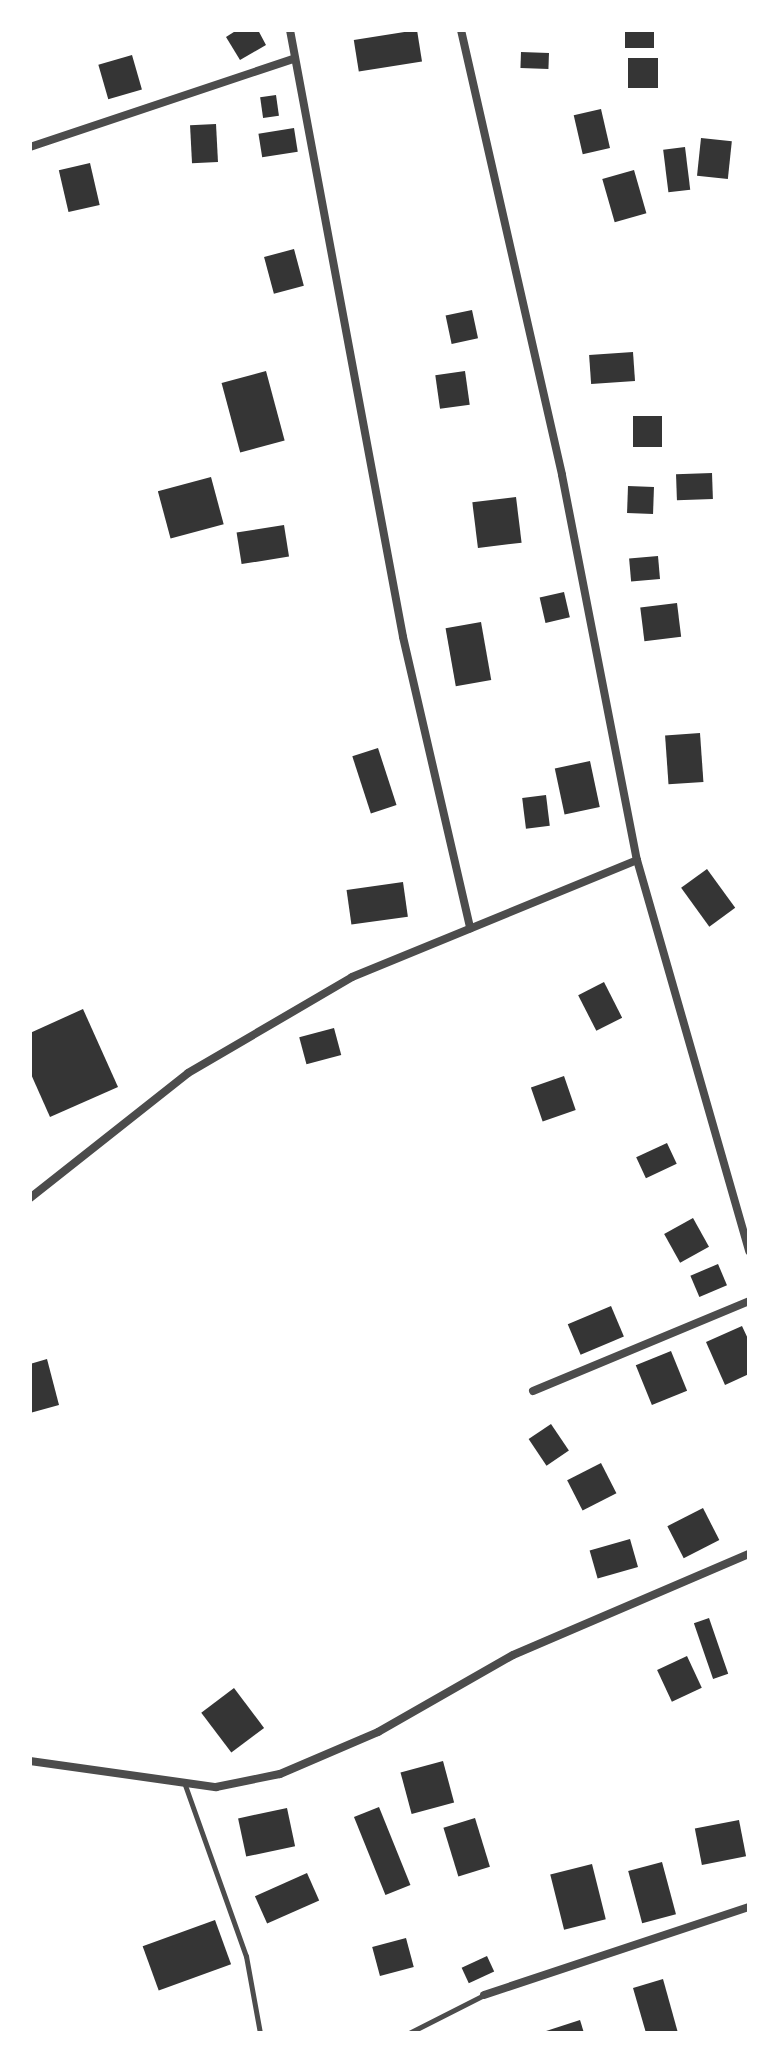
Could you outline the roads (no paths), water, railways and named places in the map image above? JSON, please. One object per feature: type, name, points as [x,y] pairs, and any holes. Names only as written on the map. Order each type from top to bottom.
[{"type":"street","points":[[290,30],[403,637],[470,928]]},
{"type":"street","points":[[461,30],[562,475],[637,860],[749,1251]]},
{"type":"street","points":[[30,147],[293,59]]},
{"type":"street","points":[[30,1198],[188,1073],[352,977],[637,860]]},
{"type":"street","points":[[533,1391],[749,1301]]},
{"type":"street","points":[[30,1761],[216,1787],[280,1774],[378,1732],[513,1655],[749,1554]]},
{"type":"street","points":[[484,1995],[749,1907]]},
{"type":"lane","points":[[185,1785],[246,1956],[260,2033]]},
{"type":"lane","points":[[409,2033],[484,1995]]}]
